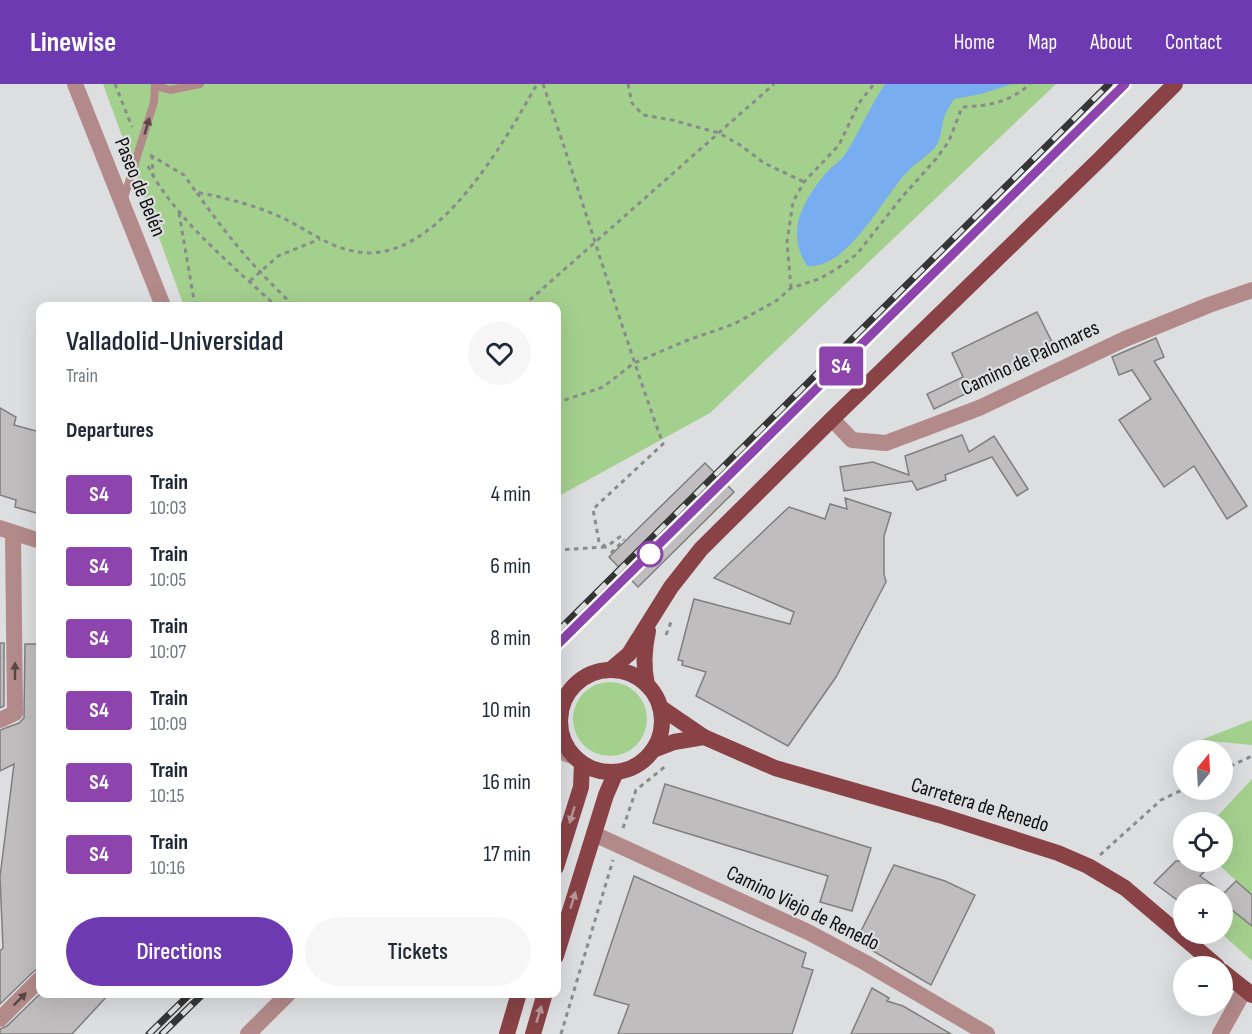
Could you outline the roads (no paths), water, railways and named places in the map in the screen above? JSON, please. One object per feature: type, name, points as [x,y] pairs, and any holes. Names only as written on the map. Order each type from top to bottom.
[{"type":"main road","points":[[610,670],[629,654],[671,587],[701,549],[1175,84]]},
{"type":"main road","points":[[647,685],[644,659],[650,622]]},
{"type":"main road","points":[[561,710],[568,694],[582,679],[600,671],[610,670],[627,673],[647,685],[655,695],[660,707],[662,725],[658,742],[653,750],[637,765],[616,772],[598,770],[578,760],[564,742],[561,732]]},
{"type":"main road","name":"Carretera de Renedo","points":[[660,707],[704,737],[775,768],[939,815],[1058,853],[1088,866],[1125,888],[1204,956]]},
{"type":"main road","points":[[653,750],[674,742],[704,737]]},
{"type":"main road","points":[[561,851],[581,787],[578,760]]},
{"type":"main road","points":[[561,940],[606,795],[616,772]]},
{"type":"main road","points":[[1233,980],[1248,992]]},
{"type":"main road","points":[[507,1034],[518,998]]},
{"type":"main road","points":[[533,1034],[544,998]]},
{"type":"street","name":"Paseo de Belén","points":[[75,84],[161,302]]},
{"type":"street","name":"Camino de Palomares","points":[[832,419],[852,440],[886,443],[979,408],[1136,335],[1252,290]]},
{"type":"street","points":[[0,720],[15,713],[7,604],[7,531],[36,539]]},
{"type":"street","points":[[561,752],[578,760]]},
{"type":"street","name":"Camino Viejo de Renedo","points":[[594,834],[808,932],[987,1034]]},
{"type":"street","points":[[0,1019],[36,983]]},
{"type":"street","points":[[1220,1034],[1248,992]]},
{"type":"street","points":[[248,1034],[284,998]]},
{"type":"lane","points":[[123,202],[140,150],[156,85],[170,90],[200,84]]},
{"type":"water","points":[[885,84],[1012,84],[981,94],[954,99],[946,113],[936,146],[908,171],[864,230],[837,256],[822,264],[807,266],[797,241],[797,229],[804,206],[826,173],[846,153]]},
{"type":"railway","points":[[561,628],[1109,84]]},
{"type":"railway","points":[[561,641],[1125,84]]},
{"type":"railway","points":[[149,1034],[186,998]]},
{"type":"railway","points":[[162,1034],[199,998]]},
{"type":"train","name":"S4","points":[[561,641],[1125,84]]}]
